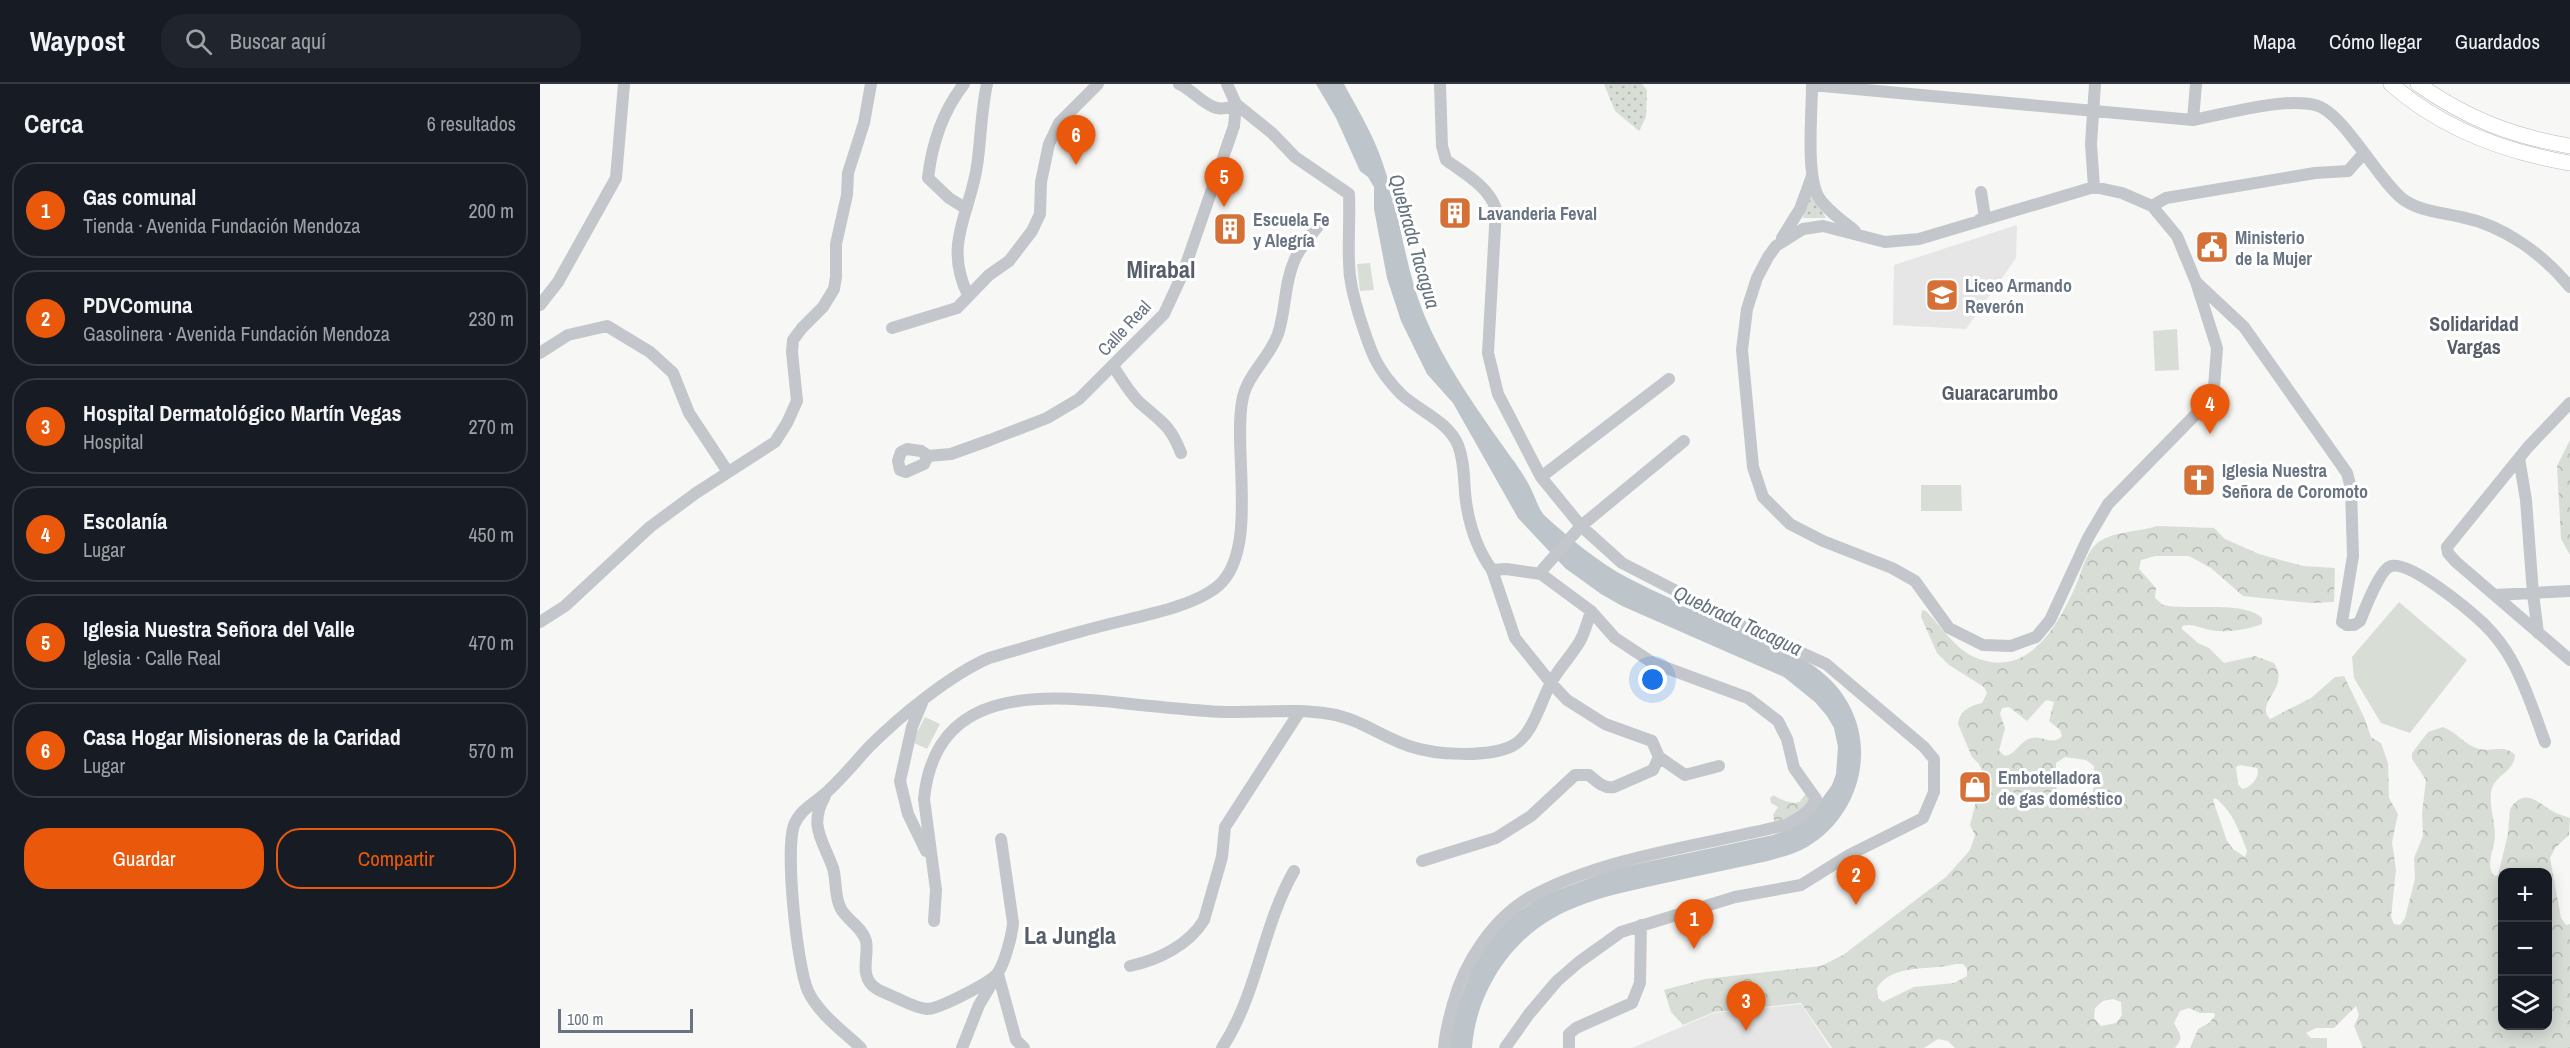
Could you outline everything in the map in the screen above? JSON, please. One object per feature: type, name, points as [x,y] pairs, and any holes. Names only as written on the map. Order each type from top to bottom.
[{"type":"main road","points":[[2391,84],[2423,109],[2468,134],[2516,151],[2570,163]]},
{"type":"main road","points":[[2418,84],[2457,110],[2482,122],[2530,138],[2570,146]]},
{"type":"street","points":[[540,305],[558,282],[616,178],[624,84]]},
{"type":"street","points":[[540,622],[565,606],[650,527],[696,493],[775,442],[787,423],[797,401],[793,340],[823,307],[834,288],[836,244],[847,195],[848,173],[855,157],[871,84]]},
{"type":"street","points":[[964,84],[937,130],[928,178],[949,198],[965,208]]},
{"type":"street","points":[[968,295],[962,283],[958,264],[958,232],[973,187],[987,84]]},
{"type":"street","points":[[892,328],[957,308],[989,275],[1009,261],[1032,231],[1040,214],[1041,182],[1049,144],[1059,123],[1098,84]]},
{"type":"street","points":[[1179,84],[1191,89],[1208,106],[1218,110],[1236,104]]},
{"type":"street","points":[[1227,84],[1236,104],[1295,157],[1349,194],[1351,289],[1367,344],[1376,365],[1402,394],[1449,431],[1458,446],[1464,471],[1467,508],[1476,542],[1492,570],[1515,638],[1567,700],[1605,724],[1652,741],[1659,758],[1685,775],[1719,765]]},
{"type":"street","points":[[1440,84],[1442,146],[1446,160],[1482,187],[1492,197],[1496,209],[1488,353],[1498,394],[1541,477],[1577,530],[1622,563],[1754,631],[1833,668],[1908,733],[1934,759],[1934,792],[1923,818],[1849,855],[1801,885],[1735,897],[1621,932],[1557,981],[1528,1014],[1505,1048]]},
{"type":"street","points":[[2094,187],[2091,144],[2095,84]]},
{"type":"street","points":[[2193,120],[2196,84]]},
{"type":"street","points":[[1859,234],[1837,217],[1818,196],[1812,176],[1812,85],[1904,88],[2193,120],[2296,102],[2326,108],[2387,182],[2404,199],[2430,211],[2482,223],[2515,240],[2552,265],[2570,287]]},
{"type":"street","name":"Calle Real","points":[[928,456],[951,453],[1047,418],[1079,399],[1164,314],[1184,273],[1234,126],[1236,104]]},
{"type":"street","points":[[2152,206],[2166,198],[2303,175],[2348,171],[2364,153]]},
{"type":"street","points":[[1776,246],[1803,229],[1823,226],[1885,242],[1920,238],[2094,187],[2122,193],[2152,206],[2177,236],[2196,282],[2217,348],[2214,387],[2198,412],[2108,504],[2088,538],[2050,620],[2036,637],[2011,646],[1983,645],[1949,628],[1915,580],[1892,568],[1823,542],[1790,524],[1762,497],[1753,467],[1742,350],[1747,309],[1756,278],[1776,246],[1800,209],[1812,176]]},
{"type":"street","points":[[1981,192],[1985,218]]},
{"type":"street","points":[[861,1048],[808,993],[803,975],[790,870],[794,826],[799,816],[827,793],[870,746],[968,667],[989,658],[1174,607],[1209,592],[1225,579],[1232,569],[1239,542],[1241,409],[1244,392],[1247,382],[1277,335],[1282,305],[1295,258],[1318,226]]},
{"type":"street","points":[[2196,282],[2244,327],[2347,473],[2351,488],[2353,556],[2342,622],[2346,626],[2361,621],[2383,571],[2391,566],[2403,567],[2431,582],[2484,624],[2512,660],[2545,742]]},
{"type":"street","points":[[540,353],[568,335],[607,326],[650,352],[673,373],[689,413],[729,472]]},
{"type":"street","points":[[1113,366],[1137,400],[1161,420],[1174,435],[1180,453]]},
{"type":"street","points":[[1541,477],[1669,379]]},
{"type":"street","points":[[2570,403],[2519,458],[2447,547],[2448,553],[2570,660]]},
{"type":"street","points":[[1542,571],[1577,530],[1684,441]]},
{"type":"street","points":[[2519,458],[2526,500],[2538,633]]},
{"type":"street","points":[[1444,1048],[1444,1036],[1457,988],[1470,961],[1500,921],[1531,897],[1575,876],[1628,861],[1786,825],[1802,816],[1816,799],[1794,768],[1787,739],[1778,721],[1748,698],[1653,663],[1615,638],[1591,611],[1542,571],[1492,570]]},
{"type":"street","points":[[2495,595],[2570,591]]},
{"type":"street","points":[[934,921],[936,890],[924,799],[925,786],[943,739],[969,716],[989,708],[1035,698],[1067,698],[1213,712],[1300,711],[1332,714],[1417,748],[1461,753],[1489,753],[1513,746],[1527,732],[1551,683],[1581,640],[1591,611]]},
{"type":"street","points":[[922,702],[912,727],[900,781],[908,814],[931,861]]},
{"type":"street","points":[[1130,966],[1144,963],[1173,949],[1198,928],[1203,920],[1222,857],[1225,826],[1300,711]]},
{"type":"street","points":[[1422,861],[1496,838],[1531,816],[1575,775],[1589,775],[1598,783],[1610,788],[1653,770],[1659,758]]},
{"type":"street","points":[[827,793],[817,810],[817,824],[822,846],[833,870],[836,897],[841,908],[862,932],[866,942],[865,965],[872,986],[927,1009],[952,1001],[998,974]]},
{"type":"street","points":[[962,1048],[979,1005],[998,974],[1011,937],[1013,923],[1001,839]]},
{"type":"street","points":[[1222,1048],[1236,1026],[1260,964],[1280,897],[1294,871]]},
{"type":"street","points":[[1569,1048],[1569,1034],[1576,1028],[1632,1003],[1640,983],[1641,925]]},
{"type":"street","points":[[998,974],[1016,1040],[1024,1048]]},
{"type":"shaded area","points":[[1316,84],[1344,84],[1365,123],[1389,182],[1411,275],[1432,332],[1464,388],[1526,479],[1544,515],[1584,549],[1628,578],[1777,645],[1811,664],[1839,689],[1849,705],[1857,724],[1861,744],[1856,784],[1849,803],[1824,835],[1807,847],[1768,861],[1593,901],[1551,919],[1532,933],[1514,950],[1488,989],[1477,1018],[1472,1048],[1446,1048],[1448,1029],[1478,954],[1509,918],[1542,896],[1613,869],[1773,835],[1790,829],[1808,818],[1832,785],[1836,774],[1838,747],[1834,728],[1827,716],[1815,702],[1784,677],[1622,606],[1601,594],[1565,568],[1518,518],[1453,403],[1427,374],[1401,321],[1387,278],[1374,209],[1374,187],[1368,177],[1360,171],[1336,118]]},
{"type":"shaded area","name":"Liceo Armando Reverón","points":[[2017,225],[2016,258],[1966,329],[1893,325],[1894,265]]},
{"type":"shaded area","points":[[1801,1004],[1830,1048],[1632,1048],[1714,1013]]},
{"type":"green space","points":[[1604,84],[1642,84],[1647,90],[1646,117],[1639,131],[1615,111]]},
{"type":"green space","points":[[1810,191],[1826,218],[1803,218]]},
{"type":"green space","points":[[1370,263],[1374,290],[1360,291],[1357,264]]},
{"type":"green space","points":[[2177,329],[2179,370],[2155,371],[2153,331]]},
{"type":"green space","points":[[2570,440],[2570,555],[2561,539],[2557,466]]},
{"type":"green space","points":[[1921,485],[1961,485],[1962,511],[1921,511]]},
{"type":"green space","points":[[2157,526],[2214,528],[2225,539],[2259,554],[2303,566],[2335,568],[2334,602],[2311,603],[2243,596],[2211,568],[2189,556],[2155,556],[2141,560],[2139,569],[2156,588],[2155,598],[2163,605],[2242,609],[2262,618],[2262,624],[2236,630],[2216,631],[2189,625],[2182,626],[2182,629],[2198,643],[2209,648],[2224,663],[2255,656],[2274,663],[2278,672],[2278,680],[2266,706],[2270,719],[2311,698],[2335,677],[2344,676],[2371,737],[2381,743],[2388,763],[2389,798],[2398,814],[2392,842],[2396,870],[2391,917],[2394,924],[2400,925],[2405,918],[2415,879],[2414,858],[2423,836],[2422,813],[2426,780],[2412,759],[2412,753],[2428,732],[2443,727],[2479,749],[2507,750],[2515,755],[2512,766],[2497,780],[2491,793],[2495,840],[2490,867],[2494,876],[2498,875],[2498,1030],[2552,1030],[2552,869],[2561,918],[2566,925],[2570,924],[2570,1048],[2363,1048],[2354,1026],[2359,1015],[2356,1006],[2334,1028],[2316,1028],[2306,1033],[2311,1038],[2327,1038],[2327,1048],[2190,1048],[2198,1029],[2209,1023],[2215,1016],[2214,1013],[2200,1013],[2189,1008],[2180,1011],[2174,1023],[2180,1038],[2175,1048],[1955,1048],[1948,1041],[1938,1039],[1924,1048],[1832,1048],[1801,1003],[1714,1012],[1683,1025],[1671,1012],[1664,990],[1705,979],[1821,966],[1843,955],[1946,877],[1970,850],[1975,835],[1970,825],[1983,773],[1979,764],[1972,757],[1958,724],[1959,719],[1970,707],[1982,703],[1987,693],[1984,687],[1949,665],[1937,653],[1921,617],[1922,610],[1926,611],[1965,652],[1992,662],[2009,662],[2024,656],[2038,646],[2050,632],[2069,601],[2091,550],[2100,541],[2113,535]],"holes":[[[2046,700],[2054,702],[2049,721],[2060,730],[2062,736],[2053,741],[2036,737],[2028,739],[2013,753],[2005,756],[1999,751],[2005,728],[2000,714],[2002,708],[2009,707],[2027,721]],[[2065,757],[2086,760],[2094,766],[2095,783],[2090,802],[2062,805],[2057,803],[2056,763]],[[2240,765],[2257,768],[2257,777],[2251,785],[2242,789],[2238,784],[2236,767]],[[2215,798],[2221,803],[2235,822],[2247,851],[2245,857],[2233,849],[2227,841],[2213,800]],[[1963,964],[1967,969],[1967,976],[1954,983],[1914,987],[1883,1002],[1878,998],[1877,988],[1892,975],[1913,969]],[[2113,999],[2121,1002],[2122,1015],[2116,1023],[2101,1026],[2094,1018],[2095,1008],[2103,1001]]]},
{"type":"green space","points":[[2399,602],[2467,660],[2410,733],[2381,723],[2354,678],[2352,657]]},
{"type":"green space","points":[[925,717],[940,724],[927,749],[912,742]]},
{"type":"green space","points":[[1806,794],[1810,796],[1810,806],[1775,824],[1773,815],[1778,807],[1771,803],[1770,798],[1774,795],[1796,803]]},
{"type":"green space","points":[[2522,798],[2533,799],[2556,813],[2570,818],[2569,835],[2555,848],[2550,858],[2552,868],[2500,868],[2508,834],[2510,809]]},
{"type":"place","name":"Casa Hogar Misioneras de la Caridad","points":[[1076,165]]},
{"type":"place","name":"Iglesia Nuestra Señora del Valle","points":[[1224,207]]},
{"type":"place","name":"Lavanderia Feval","points":[[1455,213]]},
{"type":"place","name":"Escuela Fe y Alegría","points":[[1230,229]]},
{"type":"place","name":"Ministerio de la Mujer","points":[[2212,247]]},
{"type":"place","name":"Liceo Armando Reverón","points":[[1942,295]]},
{"type":"place","name":"Escolanía","points":[[2210,434]]},
{"type":"place","name":"Iglesia Nuestra Señora de Coromoto","points":[[2199,480]]},
{"type":"place","name":"Embotelladora de gas doméstico","points":[[1975,787]]},
{"type":"place","name":"PDVComuna","points":[[1856,905]]},
{"type":"place","name":"Gas comunal","points":[[1694,949]]},
{"type":"place","name":"Hospital Dermatológico Martín Vegas","points":[[1746,1031]]},
{"type":"district","name":"Mirabal","points":[[1161,269]]},
{"type":"district","name":"Solidaridad Vargas","points":[[2474,334]]},
{"type":"district","name":"Guaracarumbo","points":[[2000,392]]},
{"type":"district","name":"La Jungla","points":[[1070,935]]},
{"type":"water label","name":"Quebrada Tacagua","points":[[1415,241]]},
{"type":"water label","name":"Quebrada Tacagua","points":[[1738,620]]}]
